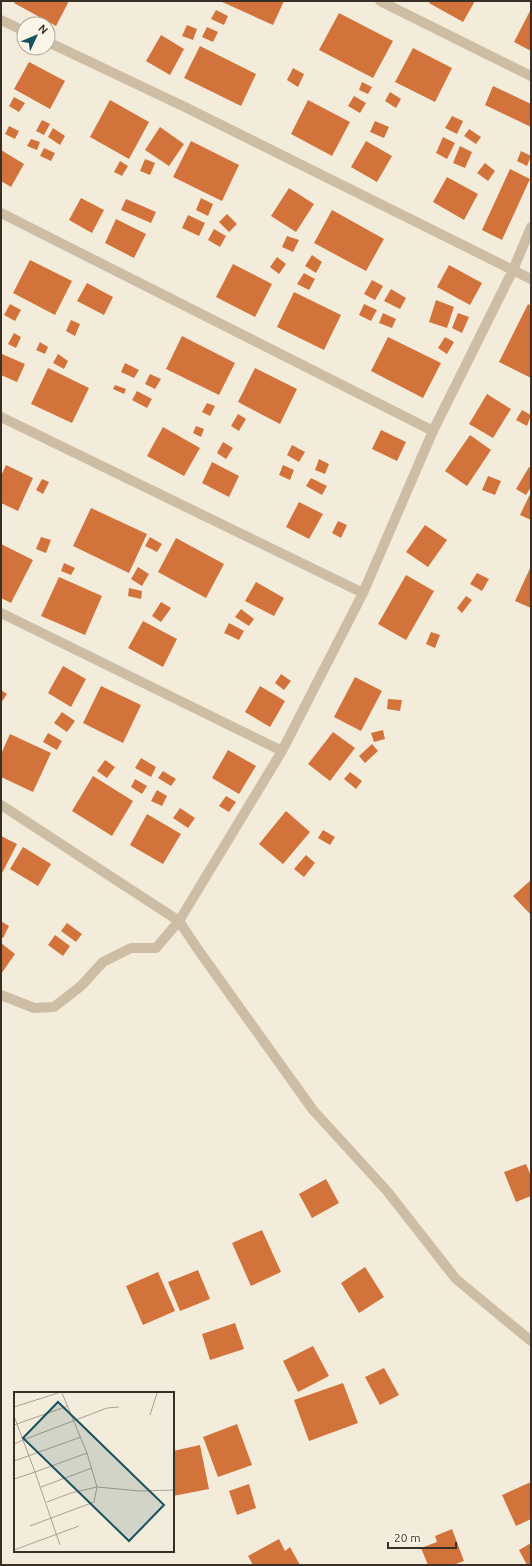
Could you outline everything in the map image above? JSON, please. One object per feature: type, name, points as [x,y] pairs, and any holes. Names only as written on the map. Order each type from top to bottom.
[{"type":"street","points":[[380,1],[531,76]]},
{"type":"street","points":[[1,20],[16,27]]},
{"type":"street","points":[[56,46],[187,108],[531,279]]},
{"type":"street","points":[[1,213],[433,432]]},
{"type":"street","points":[[1,995],[34,1008],[54,1007],[81,986],[103,962],[131,948],[156,948],[179,921],[282,751],[363,593],[433,432],[513,270],[531,227]]},
{"type":"street","points":[[1,417],[363,593]]},
{"type":"street","points":[[1,613],[282,751]]},
{"type":"street","points":[[1,805],[179,921],[313,1110],[387,1191],[456,1280],[531,1341]]},
{"type":"building","points":[[15,1],[69,1],[56,26],[56,16],[38,16],[14,3]]},
{"type":"building","points":[[220,1],[284,1],[273,25]]},
{"type":"building","points":[[430,1],[475,1],[463,22],[429,3]]},
{"type":"building","points":[[531,9],[531,51],[514,42]]},
{"type":"building","points":[[216,10],[228,16],[224,25],[211,19]]},
{"type":"building","points":[[339,13],[393,41],[373,78],[319,50]]},
{"type":"building","points":[[187,25],[197,29],[193,40],[182,36]]},
{"type":"building","points":[[207,27],[218,32],[213,42],[202,37]]},
{"type":"building","points":[[161,35],[184,49],[170,75],[146,61]]},
{"type":"building","points":[[200,46],[256,74],[241,106],[184,78]]},
{"type":"building","points":[[413,48],[452,68],[435,102],[395,82]]},
{"type":"building","points":[[29,62],[65,81],[50,109],[14,89]]},
{"type":"building","points":[[293,68],[304,74],[298,87],[287,80]]},
{"type":"building","points":[[362,82],[372,87],[368,94],[359,90]]},
{"type":"building","points":[[493,86],[531,104],[531,127],[485,105]]},
{"type":"building","points":[[390,92],[401,99],[396,108],[385,101]]},
{"type":"building","points":[[354,96],[366,103],[360,113],[348,106]]},
{"type":"building","points":[[14,97],[25,103],[19,112],[9,106]]},
{"type":"building","points":[[110,100],[149,122],[129,159],[90,137]]},
{"type":"building","points":[[308,100],[350,122],[332,156],[291,134]]},
{"type":"building","points":[[452,116],[463,121],[457,134],[445,128]]},
{"type":"building","points":[[42,120],[50,124],[44,135],[36,131]]},
{"type":"building","points":[[375,121],[389,127],[384,138],[370,132]]},
{"type":"building","points":[[9,126],[19,131],[15,139],[5,134]]},
{"type":"building","points":[[160,127],[184,144],[169,166],[145,150]]},
{"type":"building","points":[[53,128],[65,136],[60,145],[48,137]]},
{"type":"building","points":[[469,129],[481,137],[476,144],[464,136]]},
{"type":"building","points":[[443,137],[455,143],[447,159],[436,153]]},
{"type":"building","points":[[31,139],[40,142],[37,150],[27,146]]},
{"type":"building","points":[[191,141],[239,165],[222,201],[173,177]]},
{"type":"building","points":[[366,141],[392,156],[377,182],[351,167]]},
{"type":"building","points":[[460,146],[472,152],[465,168],[453,163]]},
{"type":"building","points":[[44,148],[55,153],[51,161],[40,156]]},
{"type":"building","points":[[1,150],[24,164],[11,187],[1,181]]},
{"type":"building","points":[[521,151],[531,156],[527,166],[517,161]]},
{"type":"building","points":[[145,159],[155,163],[150,175],[140,171]]},
{"type":"building","points":[[120,161],[128,166],[122,176],[114,172]]},
{"type":"building","points":[[485,163],[495,171],[488,181],[477,173]]},
{"type":"building","points":[[510,169],[530,179],[502,240],[482,230]]},
{"type":"building","points":[[447,177],[478,194],[464,220],[433,202]]},
{"type":"building","points":[[289,188],[314,204],[296,232],[271,216]]},
{"type":"building","points":[[81,198],[104,210],[92,233],[69,220]]},
{"type":"building","points":[[201,198],[213,204],[208,216],[196,210]]},
{"type":"building","points":[[126,199],[156,212],[151,223],[121,210]]},
{"type":"building","points":[[332,210],[384,239],[366,271],[314,243]]},
{"type":"building","points":[[227,214],[237,224],[229,232],[219,222]]},
{"type":"building","points":[[188,215],[205,223],[199,236],[182,228]]},
{"type":"building","points":[[116,219],[146,234],[134,258],[105,243]]},
{"type":"building","points":[[214,229],[226,236],[220,247],[208,240]]},
{"type":"building","points":[[287,236],[299,240],[293,252],[282,247]]},
{"type":"building","points":[[312,255],[322,262],[316,273],[305,266]]},
{"type":"building","points":[[277,257],[286,264],[279,274],[270,267]]},
{"type":"building","points":[[30,260],[72,281],[55,315],[13,293]]},
{"type":"building","points":[[233,264],[272,284],[255,317],[216,297]]},
{"type":"building","points":[[449,265],[482,283],[470,305],[437,287]]},
{"type":"building","points":[[304,273],[315,279],[309,290],[297,284]]},
{"type":"building","points":[[372,280],[383,286],[375,300],[364,294]]},
{"type":"building","points":[[87,283],[113,297],[104,315],[77,301]]},
{"type":"building","points":[[391,289],[406,298],[400,309],[384,301]]},
{"type":"building","points":[[294,292],[341,315],[324,350],[277,327]]},
{"type":"building","points":[[436,300],[454,307],[447,328],[429,322]]},
{"type":"building","points":[[10,304],[21,310],[15,321],[4,315]]},
{"type":"building","points":[[364,304],[377,310],[371,321],[359,315]]},
{"type":"building","points":[[528,304],[531,306],[531,378],[499,362]]},
{"type":"building","points":[[383,313],[396,319],[392,328],[379,323]]},
{"type":"building","points":[[458,313],[469,317],[462,333],[452,328]]},
{"type":"building","points":[[71,320],[80,324],[75,336],[66,331]]},
{"type":"building","points":[[14,333],[21,337],[16,348],[8,344]]},
{"type":"building","points":[[182,336],[235,363],[219,395],[166,369]]},
{"type":"building","points":[[388,337],[441,363],[423,398],[371,371]]},
{"type":"building","points":[[445,337],[454,342],[447,354],[438,348]]},
{"type":"building","points":[[40,342],[48,347],[45,354],[36,350]]},
{"type":"building","points":[[2,354],[25,364],[17,382],[1,375]]},
{"type":"building","points":[[58,354],[68,361],[64,369],[53,363]]},
{"type":"building","points":[[125,363],[139,370],[134,378],[121,372]]},
{"type":"building","points":[[48,368],[89,388],[72,423],[31,404]]},
{"type":"building","points":[[255,368],[297,389],[280,424],[238,402]]},
{"type":"building","points":[[150,374],[161,379],[155,389],[145,384]]},
{"type":"building","points":[[115,385],[126,389],[124,394],[113,389]]},
{"type":"building","points":[[137,391],[152,399],[147,408],[132,400]]},
{"type":"building","points":[[487,394],[511,409],[493,438],[469,424]]},
{"type":"building","points":[[207,403],[215,406],[210,416],[202,412]]},
{"type":"building","points":[[522,410],[531,415],[527,426],[516,420]]},
{"type":"building","points":[[238,414],[246,419],[239,431],[231,426]]},
{"type":"building","points":[[196,426],[204,429],[201,437],[193,433]]},
{"type":"building","points":[[163,427],[200,448],[184,476],[147,456]]},
{"type":"building","points":[[381,430],[406,442],[397,461],[372,449]]},
{"type":"building","points":[[470,435],[491,450],[467,486],[445,471]]},
{"type":"building","points":[[223,442],[233,448],[226,459],[217,453]]},
{"type":"building","points":[[292,445],[305,452],[299,462],[287,455]]},
{"type":"building","points":[[319,459],[329,464],[325,474],[315,470]]},
{"type":"building","points":[[212,462],[239,476],[229,497],[202,483]]},
{"type":"building","points":[[6,465],[33,478],[18,511],[1,503],[1,476]]},
{"type":"building","points":[[283,465],[294,470],[290,480],[279,475]]},
{"type":"building","points":[[529,467],[531,468],[531,487],[526,495],[516,489]]},
{"type":"building","points":[[488,476],[501,481],[495,495],[482,490]]},
{"type":"building","points":[[311,478],[327,486],[322,495],[306,486]]},
{"type":"building","points":[[42,479],[49,482],[43,494],[36,490]]},
{"type":"building","points":[[531,492],[531,520],[520,515]]},
{"type":"building","points":[[299,502],[323,514],[309,539],[286,527]]},
{"type":"building","points":[[91,508],[147,534],[129,573],[73,546]]},
{"type":"building","points":[[338,521],[347,525],[341,538],[332,533]]},
{"type":"building","points":[[425,525],[447,540],[428,567],[406,552]]},
{"type":"building","points":[[41,537],[51,540],[46,553],[36,549]]},
{"type":"building","points":[[150,537],[162,544],[157,552],[145,546]]},
{"type":"building","points":[[176,538],[224,564],[206,598],[158,572]]},
{"type":"building","points":[[1,544],[33,560],[11,603],[1,598]]},
{"type":"building","points":[[64,563],[75,568],[71,575],[61,571]]},
{"type":"building","points":[[531,566],[531,608],[515,601]]},
{"type":"building","points":[[138,567],[149,574],[142,586],[131,579]]},
{"type":"building","points":[[477,573],[489,579],[482,591],[470,584]]},
{"type":"building","points":[[406,575],[434,591],[406,640],[378,624]]},
{"type":"building","points":[[59,577],[102,596],[85,635],[41,616]]},
{"type":"building","points":[[256,582],[284,598],[274,616],[245,601]]},
{"type":"building","points":[[129,588],[142,591],[141,599],[128,596]]},
{"type":"building","points":[[466,596],[472,600],[462,613],[457,608]]},
{"type":"building","points":[[161,602],[171,608],[161,622],[152,616]]},
{"type":"building","points":[[241,609],[254,619],[249,626],[235,617]]},
{"type":"building","points":[[143,621],[177,639],[163,667],[128,648]]},
{"type":"building","points":[[229,623],[244,631],[239,640],[224,633]]},
{"type":"building","points":[[431,632],[440,635],[435,648],[426,644]]},
{"type":"building","points":[[63,666],[86,679],[71,707],[48,693]]},
{"type":"building","points":[[281,674],[291,681],[284,690],[275,683]]},
{"type":"building","points":[[355,677],[382,691],[361,731],[334,717]]},
{"type":"building","points":[[101,686],[141,705],[123,743],[83,723]]},
{"type":"building","points":[[260,686],[285,701],[270,727],[245,712]]},
{"type":"building","points":[[1,690],[7,694],[1,703]]},
{"type":"building","points":[[388,699],[402,700],[400,711],[387,709]]},
{"type":"building","points":[[62,712],[75,721],[67,732],[54,723]]},
{"type":"building","points":[[383,730],[385,739],[374,742],[371,733]]},
{"type":"building","points":[[333,732],[355,748],[330,781],[308,764]]},
{"type":"building","points":[[48,733],[62,741],[57,750],[43,742]]},
{"type":"building","points":[[10,734],[51,753],[33,792],[1,777],[1,754]]},
{"type":"building","points":[[372,744],[378,751],[365,763],[359,756]]},
{"type":"building","points":[[228,750],[256,766],[239,794],[212,778]]},
{"type":"building","points":[[141,758],[156,767],[151,777],[135,768]]},
{"type":"building","points":[[105,760],[115,767],[107,778],[97,771]]},
{"type":"building","points":[[163,771],[176,779],[171,786],[158,778]]},
{"type":"building","points":[[350,772],[362,781],[356,789],[344,779]]},
{"type":"building","points":[[93,776],[133,801],[112,836],[72,811]]},
{"type":"building","points":[[135,779],[147,786],[142,794],[131,787]]},
{"type":"building","points":[[157,790],[167,796],[162,806],[151,801]]},
{"type":"building","points":[[226,796],[236,802],[229,812],[219,806]]},
{"type":"building","points":[[180,808],[195,818],[188,828],[173,818]]},
{"type":"building","points":[[286,811],[310,832],[283,864],[259,844]]},
{"type":"building","points":[[147,814],[181,834],[163,864],[130,845]]},
{"type":"building","points":[[323,830],[335,837],[330,845],[318,838]]},
{"type":"building","points":[[1,836],[17,844],[1,875]]},
{"type":"building","points":[[23,847],[51,864],[38,886],[10,869]]},
{"type":"building","points":[[306,855],[315,863],[304,877],[294,869]]},
{"type":"building","points":[[531,880],[531,915],[513,896]]},
{"type":"building","points":[[1,921],[9,926],[3,938],[1,937]]},
{"type":"building","points":[[67,923],[82,934],[76,942],[61,931]]},
{"type":"building","points":[[55,935],[70,946],[63,956],[48,945]]},
{"type":"building","points":[[1,943],[15,954],[1,974]]},
{"type":"building","points":[[526,1164],[531,1176],[531,1196],[516,1202],[504,1172]]},
{"type":"building","points":[[326,1179],[339,1203],[312,1218],[299,1194]]},
{"type":"building","points":[[262,1230],[281,1272],[251,1286],[232,1243]]},
{"type":"building","points":[[365,1267],[384,1297],[359,1313],[341,1283]]},
{"type":"building","points":[[198,1270],[210,1299],[180,1311],[168,1282]]},
{"type":"building","points":[[158,1272],[175,1311],[143,1325],[126,1286]]},
{"type":"building","points":[[235,1323],[244,1349],[210,1360],[202,1334]]},
{"type":"building","points":[[313,1346],[329,1376],[298,1392],[283,1361]]},
{"type":"building","points":[[384,1368],[399,1395],[380,1405],[365,1377]]},
{"type":"building","points":[[343,1383],[358,1423],[309,1441],[294,1400]]},
{"type":"building","points":[[237,1424],[252,1465],[218,1477],[203,1437]]},
{"type":"building","points":[[200,1445],[209,1489],[174,1496],[174,1451]]},
{"type":"building","points":[[531,1482],[531,1519],[516,1526],[502,1495]]},
{"type":"building","points":[[249,1484],[256,1508],[237,1515],[229,1491]]},
{"type":"building","points":[[452,1529],[464,1561],[453,1565],[428,1565],[421,1548],[437,1542],[435,1536]]},
{"type":"building","points":[[279,1539],[285,1551],[290,1547],[300,1565],[253,1565],[248,1556]]},
{"type":"building","points":[[531,1543],[531,1565],[527,1565],[519,1550]]}]
